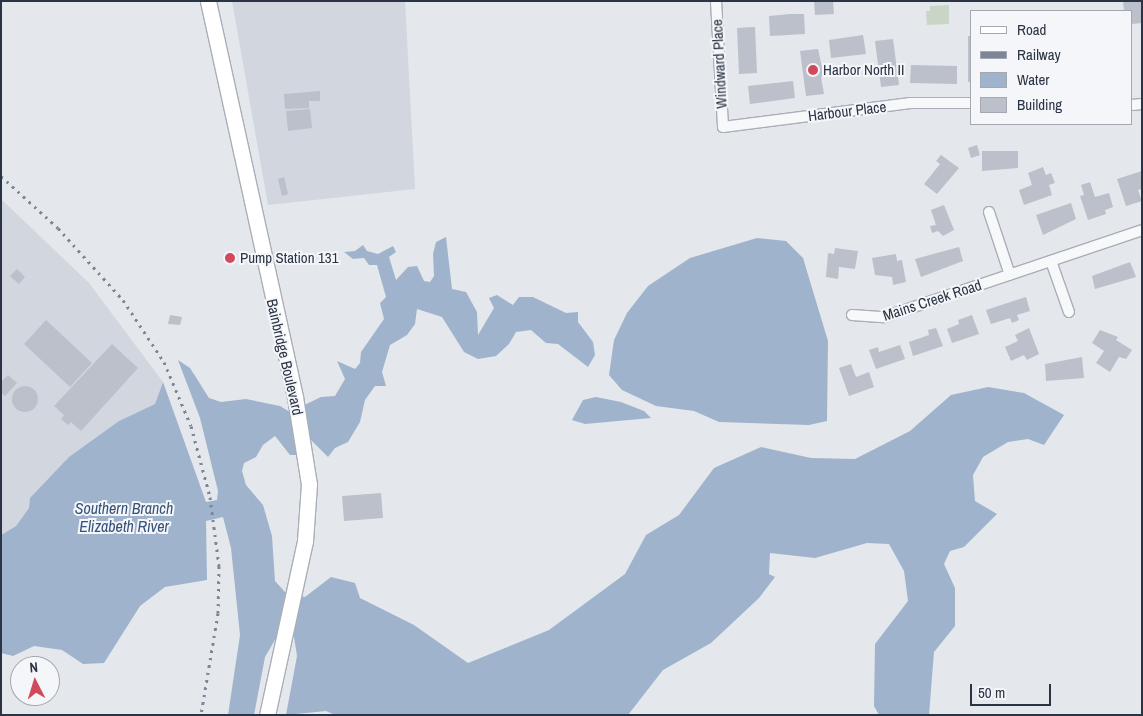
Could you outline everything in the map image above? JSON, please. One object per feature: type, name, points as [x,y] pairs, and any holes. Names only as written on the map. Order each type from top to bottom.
[{"type":"main road","name":"Bainbridge Boulevard","points":[[208,1],[295,397],[307,470],[309,517],[267,715]]},
{"type":"street","name":"Windward Place","points":[[716,1],[723,127]]},
{"type":"street","name":"Harbour Place","points":[[723,127],[910,103],[970,103]]},
{"type":"street","points":[[989,212],[1010,275]]},
{"type":"street","name":"Mains Creek Road","points":[[852,315],[884,317],[1142,230]]},
{"type":"street","points":[[1051,261],[1069,312]]},
{"type":"shaded area","points":[[232,1],[405,1],[415,189],[268,205]]},
{"type":"shaded area","points":[[1,199],[89,283],[163,382],[155,404],[119,421],[29,508],[16,526],[1,535]]},
{"type":"green space","points":[[949,5],[949,24],[927,25],[926,11],[930,11],[930,6]]},
{"type":"water","name":"Southern Branch Elizabeth River","points":[[446,237],[452,289],[466,292],[477,312],[478,335],[494,308],[489,298],[497,295],[513,305],[519,297],[533,297],[566,313],[578,312],[578,322],[593,342],[595,355],[588,367],[558,344],[546,343],[531,330],[516,332],[509,344],[496,356],[478,359],[464,352],[442,317],[417,309],[415,324],[407,335],[390,345],[382,372],[386,386],[375,386],[365,400],[360,422],[348,442],[335,448],[328,457],[311,440],[307,455],[290,455],[275,436],[263,445],[256,457],[244,463],[242,471],[246,485],[263,505],[272,536],[275,581],[285,592],[305,597],[331,577],[355,583],[360,598],[414,625],[468,663],[549,630],[625,574],[646,535],[679,515],[714,468],[761,447],[811,458],[855,459],[910,431],[951,395],[988,387],[1024,393],[1064,415],[1044,445],[1028,439],[1008,442],[983,457],[973,475],[975,501],[997,514],[964,547],[950,551],[944,564],[955,588],[955,626],[934,652],[929,715],[879,715],[874,706],[875,644],[908,601],[904,571],[889,544],[867,543],[815,558],[770,553],[769,574],[775,577],[759,598],[711,643],[663,670],[628,715],[335,715],[326,711],[286,715],[297,656],[294,637],[279,633],[265,657],[254,715],[228,715],[240,635],[231,548],[223,517],[206,521],[207,580],[165,587],[140,606],[104,663],[83,664],[62,650],[34,646],[13,656],[1,653],[1,535],[16,526],[29,508],[30,498],[69,457],[119,421],[155,404],[163,382],[206,502],[217,500],[218,491],[200,418],[178,360],[190,368],[209,398],[221,402],[246,399],[280,406],[290,412],[321,397],[335,396],[345,379],[337,361],[355,369],[360,363],[361,352],[384,319],[380,303],[386,297],[377,265],[369,265],[364,258],[353,259],[344,252],[355,251],[363,245],[367,251],[378,254],[393,246],[396,252],[389,257],[396,280],[408,267],[417,266],[424,281],[430,282],[434,276],[433,254],[436,242]]},
{"type":"water","points":[[757,238],[786,241],[803,258],[828,341],[827,421],[809,425],[719,422],[694,411],[656,406],[622,390],[609,375],[614,340],[627,313],[648,286],[690,258]]},
{"type":"water","points":[[596,397],[621,402],[644,411],[651,418],[585,424],[572,420],[583,400]]},
{"type":"building","points":[[814,1],[833,1],[834,14],[815,15]]},
{"type":"building","points":[[1123,1],[1141,1],[1142,23],[1133,24],[1133,10],[1124,10]]},
{"type":"building","points":[[804,14],[805,34],[770,36],[769,16]]},
{"type":"building","points":[[755,27],[757,73],[739,74],[737,28]]},
{"type":"building","points":[[863,35],[866,54],[831,58],[829,40]]},
{"type":"building","points":[[968,36],[970,36],[970,82],[968,82]]},
{"type":"building","points":[[893,39],[899,85],[881,87],[875,41]]},
{"type":"building","name":"Harbor North II","points":[[818,49],[824,76],[821,77],[824,94],[806,96],[800,51]]},
{"type":"building","points":[[911,65],[957,66],[957,84],[910,83]]},
{"type":"building","points":[[793,81],[795,98],[750,104],[748,86]]},
{"type":"building","points":[[320,91],[320,101],[309,101],[309,108],[285,109],[284,94]]},
{"type":"building","points":[[310,109],[312,128],[288,131],[286,111]]},
{"type":"building","points":[[977,145],[980,155],[971,158],[968,148]]},
{"type":"building","points":[[982,151],[1018,151],[1018,168],[982,171]]},
{"type":"building","points":[[941,155],[959,168],[937,194],[924,184],[940,164],[936,161]]},
{"type":"building","points":[[1043,167],[1046,175],[1051,173],[1055,183],[1049,185],[1052,195],[1024,205],[1019,190],[1032,185],[1028,173]]},
{"type":"building","points":[[1142,171],[1142,189],[1138,190],[1142,201],[1126,206],[1117,179]]},
{"type":"building","points":[[284,177],[288,194],[282,196],[278,179]]},
{"type":"building","points":[[1090,182],[1095,197],[1109,193],[1113,207],[1105,210],[1106,214],[1088,220],[1080,196],[1084,195],[1081,185]]},
{"type":"building","points":[[1071,203],[1076,219],[1043,235],[1036,215]]},
{"type":"building","points":[[944,205],[954,230],[943,236],[938,231],[932,233],[930,226],[936,225],[931,210]]},
{"type":"building","points":[[959,247],[963,261],[921,277],[915,259]]},
{"type":"building","points":[[835,248],[858,251],[855,269],[839,267],[838,279],[826,277],[828,253],[834,254]]},
{"type":"building","name":"Pump Station 131","points":[[235,254],[236,260],[226,262],[224,256]]},
{"type":"building","points":[[896,254],[897,261],[902,260],[906,282],[893,285],[892,277],[875,275],[872,258]]},
{"type":"building","points":[[1130,262],[1136,277],[1095,289],[1092,276]]},
{"type":"building","points":[[17,269],[25,277],[19,284],[10,276]]},
{"type":"building","points":[[1026,297],[1030,311],[1017,315],[1019,320],[1012,323],[1010,318],[991,324],[986,310]]},
{"type":"building","points":[[170,315],[182,317],[180,325],[168,324]]},
{"type":"building","points":[[972,315],[979,334],[952,343],[947,329],[959,324],[958,320]]},
{"type":"building","points":[[46,320],[92,363],[70,387],[24,344]]},
{"type":"building","points":[[936,328],[943,346],[913,356],[909,342],[929,335],[928,330]]},
{"type":"building","points":[[1029,328],[1039,354],[1027,360],[1024,355],[1011,361],[1005,347],[1018,341],[1015,335]]},
{"type":"building","points":[[1100,330],[1118,337],[1116,340],[1132,350],[1126,359],[1119,357],[1110,372],[1096,363],[1104,351],[1092,343]]},
{"type":"building","points":[[112,344],[138,368],[81,431],[71,422],[68,425],[61,419],[64,415],[54,406]]},
{"type":"building","points":[[900,345],[905,359],[876,369],[869,350],[878,347],[879,352]]},
{"type":"building","points":[[1082,357],[1084,378],[1046,381],[1045,364]]},
{"type":"building","points":[[851,364],[856,377],[869,372],[874,387],[849,396],[839,368]]},
{"type":"building","points":[[8,375],[17,383],[5,396],[1,392],[1,382]]},
{"type":"building","points":[[25,386],[34,390],[38,399],[34,408],[25,412],[16,408],[12,399],[16,390]]},
{"type":"building","points":[[381,493],[383,518],[344,521],[342,496]]},
{"type":"railway","points":[[1,176],[58,228],[123,300],[164,362],[191,426],[210,497],[219,566],[218,613],[201,715]]},
{"type":"place","name":"Harbor North II","points":[[813,70]]},
{"type":"place","name":"Pump Station 131","points":[[230,258]]}]
